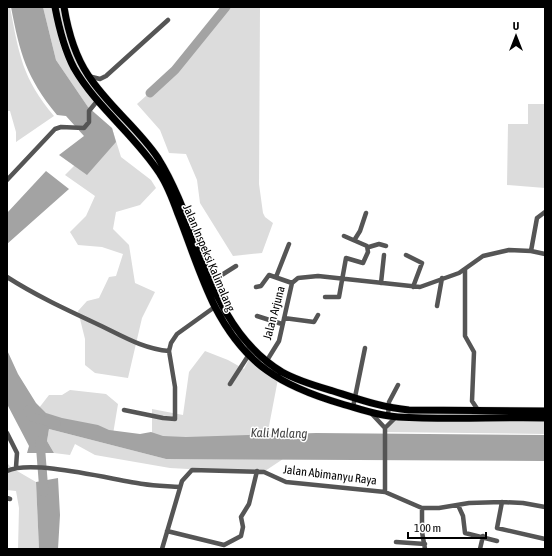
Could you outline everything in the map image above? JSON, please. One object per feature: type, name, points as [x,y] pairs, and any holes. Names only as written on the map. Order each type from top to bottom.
[{"type":"main road","name":"Jalan Inspeksi Kalimalang","points":[[55,7],[64,45],[75,70],[131,135],[163,179],[227,328],[248,356],[262,368],[280,380],[306,392],[370,412],[388,416],[491,414],[545,411]]},
{"type":"main road","name":"Jalan Inspeksi Kalimalang","points":[[64,7],[72,43],[102,101],[138,132],[149,145],[169,177],[209,284]]},
{"type":"main road","points":[[57,20],[66,18]]},
{"type":"main road","points":[[64,45],[72,43]]},
{"type":"main road","name":"Jalan Inspeksi Kalimalang","points":[[218,305],[249,345],[267,361],[283,372],[309,384],[388,407],[410,410],[478,410],[491,414],[545,418]]},
{"type":"main road","points":[[306,392],[309,384]]},
{"type":"street","points":[[88,76],[100,79],[106,76],[168,20]]},
{"type":"street","points":[[7,180],[55,129],[67,127],[82,129],[89,122],[89,111],[102,101]]},
{"type":"street","points":[[531,250],[537,218],[545,212]]},
{"type":"street","points":[[355,239],[360,231],[366,213]]},
{"type":"street","points":[[344,236],[355,239],[369,247],[379,244],[386,246]]},
{"type":"street","points":[[276,277],[289,244]]},
{"type":"street","points":[[325,297],[339,297],[346,258],[364,262],[369,247]]},
{"type":"street","points":[[256,287],[261,286],[268,276],[276,277],[292,283],[298,278],[307,276],[342,278],[420,287],[464,270],[483,256],[509,250],[531,250],[545,254]]},
{"type":"street","points":[[381,283],[384,255]]},
{"type":"street","points":[[406,255],[422,263],[413,287]]},
{"type":"street","points":[[209,284],[236,266]]},
{"type":"street","points":[[464,270],[465,336],[474,352],[472,401],[478,410]]},
{"type":"street","points":[[7,278],[50,302],[133,342],[152,349],[169,352]]},
{"type":"street","points":[[437,306],[442,278]]},
{"type":"street","name":"Jalan Arjuna","points":[[262,368],[279,341],[292,283]]},
{"type":"street","points":[[124,410],[163,418],[175,418],[176,387],[169,352],[174,337],[218,305]]},
{"type":"street","points":[[284,318],[314,322],[318,315]]},
{"type":"street","points":[[257,316],[282,324]]},
{"type":"street","points":[[353,407],[365,348]]},
{"type":"street","points":[[230,384],[248,356]]},
{"type":"street","points":[[388,416],[388,407],[392,395],[398,385]]},
{"type":"street","points":[[370,412],[385,430],[385,492]]},
{"type":"street","points":[[385,430],[396,417]]},
{"type":"street","points":[[7,433],[17,454],[19,467]]},
{"type":"street","points":[[7,471],[19,467],[78,473],[143,484],[180,487]]},
{"type":"street","name":"Jalan Abimanyu Raya","points":[[162,549],[180,487],[184,477],[192,470],[257,471],[269,473],[286,482],[385,492],[422,508]]},
{"type":"street","points":[[167,531],[224,545],[235,541],[241,536],[243,526],[241,517],[249,504],[257,471]]},
{"type":"street","points":[[502,502],[497,528],[545,539]]},
{"type":"street","points":[[396,542],[425,546],[422,532],[422,508],[439,508],[502,502],[523,503],[545,507]]},
{"type":"street","points":[[458,505],[463,516],[465,533],[483,536],[497,541]]},
{"type":"street","points":[[480,549],[483,536]]},
{"type":"shaded area","points":[[7,7],[10,7],[19,52],[28,77],[43,102],[54,116],[16,142],[16,132],[10,111],[7,111]]},
{"type":"shaded area","points":[[11,7],[43,7],[56,60],[88,107],[112,128],[116,142],[87,175],[59,155],[84,136],[66,116],[57,115],[31,77],[21,52]]},
{"type":"shaded area","points":[[43,7],[64,7],[68,30],[88,76],[149,145],[211,282],[206,286],[166,185],[98,100],[90,110],[56,60]]},
{"type":"shaded area","points":[[226,7],[260,7],[259,184],[263,213],[265,217],[273,223],[262,253],[233,256],[200,203],[197,180],[186,154],[169,153],[160,130],[137,104],[175,70]]},
{"type":"shaded area","points":[[528,104],[545,104],[545,188],[507,185],[508,124],[528,124]]},
{"type":"shaded area","points":[[112,128],[121,157],[151,180],[156,188],[140,205],[116,212],[113,229],[129,245],[135,283],[155,292],[142,318],[128,378],[95,373],[85,365],[85,339],[78,311],[87,301],[99,298],[109,277],[116,276],[123,254],[102,247],[78,245],[70,232],[86,216],[95,196],[65,175]]},
{"type":"shaded area","points":[[46,171],[69,189],[7,244],[7,213]]},
{"type":"shaded area","points":[[7,350],[18,374],[36,403],[46,413],[62,418],[98,425],[109,430],[140,434],[151,432],[163,436],[186,437],[316,433],[545,435],[545,461],[166,459],[49,429],[47,441],[54,453],[27,453],[29,446],[7,404]]},
{"type":"shaded area","points":[[205,351],[228,360],[244,369],[251,355],[278,379],[265,447],[152,441],[152,409],[183,415],[189,372]]},
{"type":"shaded area","points":[[70,390],[106,394],[118,404],[112,440],[32,417],[49,395],[62,395]]},
{"type":"shaded area","points":[[396,417],[545,418],[545,434],[385,432]]},
{"type":"shaded area","points":[[49,429],[166,459],[283,459],[262,473],[170,468],[95,455],[75,444],[70,455],[54,453],[47,441]]},
{"type":"shaded area","points":[[7,463],[12,468],[36,482],[39,549],[18,549],[19,508],[16,491],[7,490]]},
{"type":"shaded area","points":[[58,478],[60,515],[58,549],[39,549],[36,482]]},
{"type":"waterway","points":[[150,93],[175,70],[226,7]]},
{"type":"waterway","name":"Kali Malang","points":[[28,410],[32,417],[56,424]]},
{"type":"waterway","points":[[40,441],[44,492]]}]
